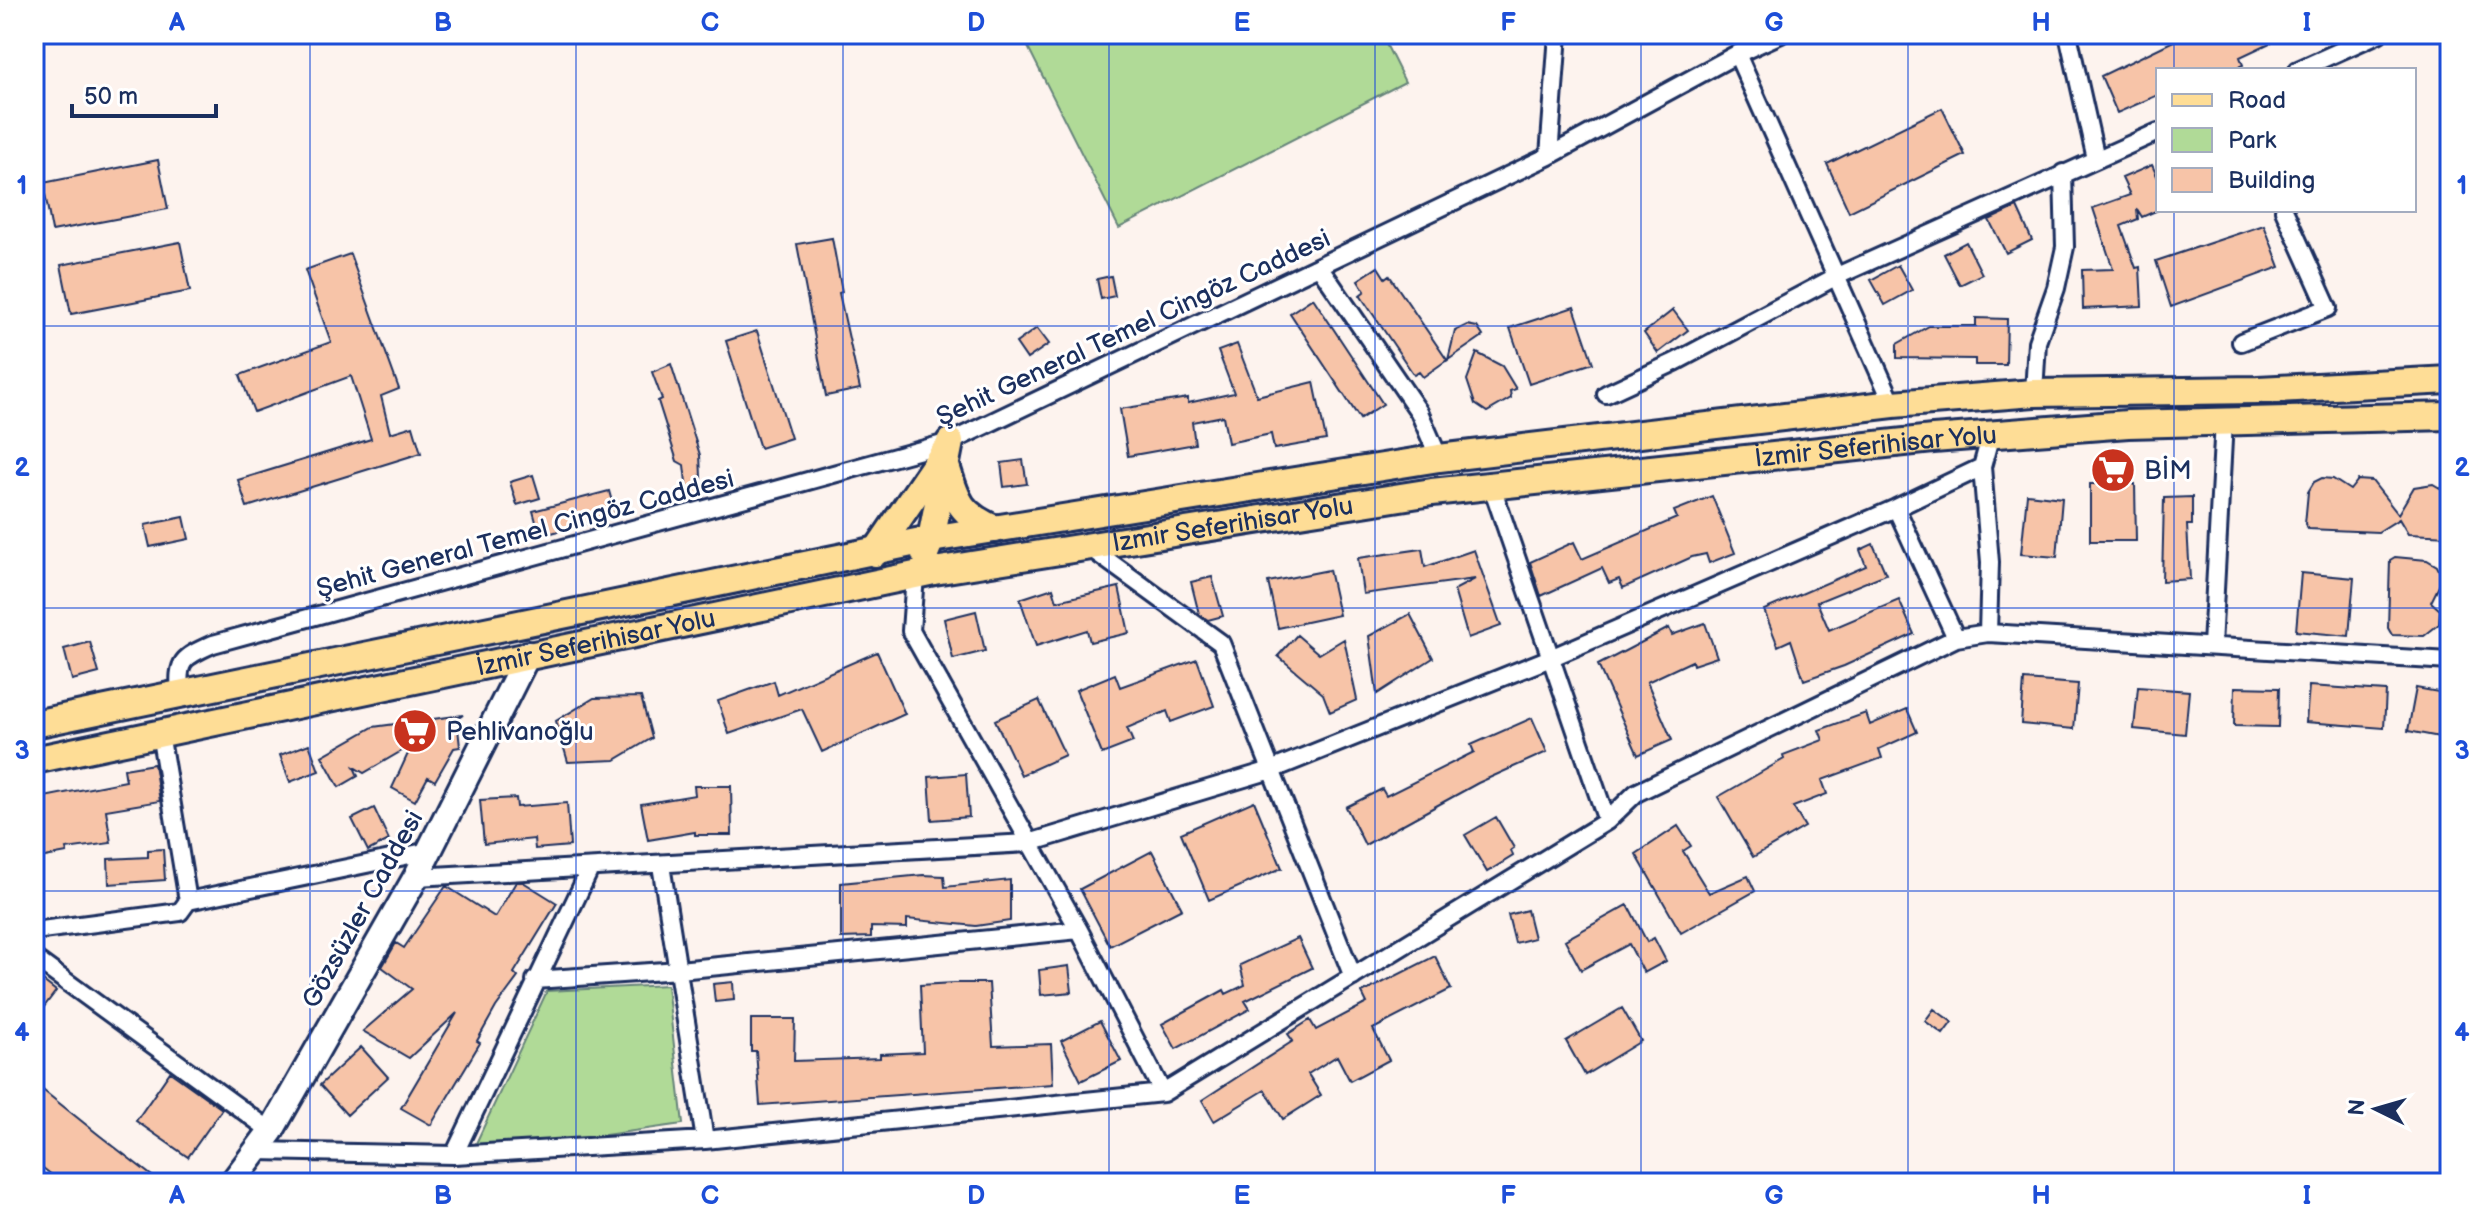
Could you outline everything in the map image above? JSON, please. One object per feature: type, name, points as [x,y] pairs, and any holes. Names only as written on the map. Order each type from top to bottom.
[{"type":"main road","name":"İzmir Seferihisar Yolu","points":[[34,724],[931,539],[1439,458],[1893,404],[2034,393],[2258,390],[2450,380]]},
{"type":"main road","name":"İzmir Seferihisar Yolu","points":[[34,760],[915,575],[1491,484],[1991,434],[2224,421],[2450,416]]},
{"type":"main road","points":[[948,454],[953,488],[971,519],[995,529]]},
{"type":"main road","points":[[915,575],[931,539],[948,454]]},
{"type":"main road","points":[[875,553],[948,454]]},
{"type":"street","points":[[1549,156],[1558,34]]},
{"type":"street","name":"Şehit General Temel Cingöz Caddesi","points":[[180,694],[178,670],[187,656],[213,644],[948,454],[1319,266],[1549,156],[1737,54],[1781,34]]},
{"type":"street","points":[[2068,34],[2096,159]]},
{"type":"street","points":[[2302,68],[2378,34]]},
{"type":"street","points":[[1737,54],[1893,404]]},
{"type":"street","points":[[1606,394],[1675,362],[1837,276],[2156,133]]},
{"type":"street","points":[[2034,393],[2037,342],[2056,288],[2065,247],[2063,173]]},
{"type":"street","points":[[2241,342],[2328,308],[2285,212]]},
{"type":"street","points":[[1319,266],[1419,412],[1439,458]]},
{"type":"street","points":[[2212,646],[2224,421]]},
{"type":"street","points":[[1988,633],[1990,562],[1982,467],[1991,434]]},
{"type":"street","points":[[416,877],[1029,843],[1271,770],[1548,659],[1896,508],[1982,467]]},
{"type":"street","points":[[1491,484],[1548,659],[1607,821]]},
{"type":"street","points":[[1896,508],[1956,638]]},
{"type":"street","points":[[1088,546],[1221,643],[1353,977]]},
{"type":"street","points":[[915,575],[911,631],[1079,930],[1163,1093]]},
{"type":"street","points":[[34,958],[264,1141],[454,1155],[705,1140],[1163,1093],[1607,821],[1636,793],[1956,638],[1988,633],[2450,661]]},
{"type":"street","name":"Gözsüzler Caddesi","points":[[232,1183],[264,1141],[416,877],[528,654]]},
{"type":"street","points":[[160,733],[188,901]]},
{"type":"street","points":[[34,931],[180,912],[188,901],[429,851]]},
{"type":"street","points":[[661,865],[705,1140]]},
{"type":"street","points":[[454,1155],[590,869]]},
{"type":"street","points":[[535,980],[679,970],[1079,930]]},
{"type":"green space","points":[[1049,34],[1381,34],[1405,82],[1119,228],[1027,45]]},
{"type":"green space","points":[[667,985],[683,1124],[471,1154],[547,991]]},
{"type":"building","points":[[2188,34],[2289,34],[2240,57],[2243,65],[2236,68],[2156,68],[2156,96],[2117,113],[2101,76]]},
{"type":"building","points":[[1942,108],[1965,155],[1849,212],[1827,164]]},
{"type":"building","points":[[158,160],[168,209],[52,231],[43,183]]},
{"type":"building","points":[[2152,165],[2156,174],[2156,211],[2142,217],[2137,209],[2138,219],[2121,226],[2136,268],[2140,267],[2142,306],[2083,309],[2082,270],[2113,269],[2093,208],[2130,195],[2122,178]]},
{"type":"building","points":[[2017,207],[2032,240],[2006,253],[1989,220]]},
{"type":"building","points":[[2264,225],[2280,267],[2171,307],[2156,261]]},
{"type":"building","points":[[832,238],[842,292],[839,293],[860,389],[826,396],[797,244]]},
{"type":"building","points":[[180,242],[190,291],[71,314],[61,265]]},
{"type":"building","points":[[1966,242],[1982,274],[1960,285],[1944,254]]},
{"type":"building","points":[[350,254],[399,389],[381,396],[390,433],[413,426],[421,453],[247,507],[238,480],[371,439],[351,376],[254,412],[240,375],[331,342],[305,270]]},
{"type":"building","points":[[1898,265],[1912,290],[1885,305],[1871,280]]},
{"type":"building","points":[[1378,267],[1385,278],[1389,275],[1447,360],[1423,377],[1419,372],[1414,375],[1360,295],[1365,291],[1358,280]]},
{"type":"building","points":[[1111,276],[1115,296],[1101,299],[1097,279]]},
{"type":"building","points":[[1313,298],[1383,404],[1360,419],[1290,313]]},
{"type":"building","points":[[1574,307],[1593,363],[1529,384],[1510,328]]},
{"type":"building","points":[[1673,310],[1688,330],[1658,353],[1644,333]]},
{"type":"building","points":[[1976,318],[2007,319],[2006,365],[1975,365],[1975,359],[1897,358],[1897,344],[1929,326],[1976,326]]},
{"type":"building","points":[[1467,325],[1477,327],[1483,336],[1448,360],[1455,331]]},
{"type":"building","points":[[1037,328],[1049,344],[1027,359],[1016,343]]},
{"type":"building","points":[[757,331],[791,438],[760,448],[726,341]]},
{"type":"building","points":[[1237,344],[1257,396],[1314,382],[1326,440],[1274,449],[1271,434],[1228,443],[1223,416],[1192,422],[1195,444],[1128,456],[1120,409],[1188,398],[1188,403],[1234,393],[1218,351]]},
{"type":"building","points":[[1477,353],[1502,366],[1516,389],[1510,391],[1511,398],[1487,412],[1475,404],[1467,380]]},
{"type":"building","points":[[671,364],[700,455],[702,499],[688,500],[684,465],[677,461],[658,401],[662,399],[652,372]]},
{"type":"building","points":[[1023,460],[1027,484],[1004,487],[1001,463]]},
{"type":"building","points":[[533,475],[540,498],[517,505],[510,482]]},
{"type":"building","points":[[2322,478],[2333,479],[2350,490],[2358,480],[2372,481],[2398,514],[2414,487],[2433,484],[2450,494],[2450,536],[2408,534],[2399,519],[2378,532],[2308,529],[2305,524],[2308,492],[2314,482]]},
{"type":"building","points":[[2090,484],[2135,484],[2136,541],[2090,541]]},
{"type":"building","points":[[609,491],[616,516],[540,536],[533,511]]},
{"type":"building","points":[[2027,494],[2062,498],[2057,557],[2021,554]]},
{"type":"building","points":[[1712,496],[1735,553],[1709,563],[1706,554],[1692,557],[1623,588],[1619,579],[1609,583],[1602,568],[1541,596],[1530,562],[1574,542],[1582,559],[1677,518],[1674,511]]},
{"type":"building","points":[[2192,497],[2192,525],[2187,525],[2190,579],[2162,581],[2164,498]]},
{"type":"building","points":[[184,517],[189,539],[150,547],[145,525]]},
{"type":"building","points":[[1873,544],[1886,574],[1817,602],[1829,630],[1899,600],[1914,634],[1844,666],[1804,680],[1791,640],[1778,646],[1764,610],[1866,566],[1860,550]]},
{"type":"building","points":[[1422,549],[1425,567],[1474,550],[1501,626],[1468,638],[1454,590],[1475,579],[1363,594],[1358,558]]},
{"type":"building","points":[[2395,557],[2427,560],[2437,566],[2441,574],[2440,584],[2431,602],[2440,610],[2439,624],[2424,636],[2392,635],[2388,628],[2390,560]]},
{"type":"building","points":[[1329,570],[1339,615],[1278,628],[1268,582]]},
{"type":"building","points":[[2301,573],[2354,578],[2349,636],[2296,631]]},
{"type":"building","points":[[1212,577],[1223,616],[1208,620],[1199,614],[1191,582]]},
{"type":"building","points":[[1119,587],[1129,633],[1090,642],[1087,630],[1036,646],[1020,599],[1053,588],[1057,601]]},
{"type":"building","points":[[976,611],[985,651],[953,659],[944,619]]},
{"type":"building","points":[[1410,614],[1433,658],[1377,694],[1369,636]]},
{"type":"building","points":[[1705,623],[1717,657],[1693,665],[1692,661],[1647,682],[1672,740],[1638,755],[1598,665],[1669,628],[1672,635]]},
{"type":"building","points":[[1297,635],[1319,654],[1344,639],[1357,700],[1330,712],[1323,694],[1278,656]]},
{"type":"building","points":[[90,642],[99,673],[72,680],[64,649]]},
{"type":"building","points":[[877,652],[905,714],[822,752],[802,709],[729,734],[718,701],[774,681],[778,695]]},
{"type":"building","points":[[1197,659],[1214,706],[1171,722],[1167,711],[1127,728],[1133,742],[1102,754],[1076,690],[1115,674],[1120,687]]},
{"type":"building","points":[[2024,680],[2078,684],[2074,729],[2021,724]]},
{"type":"building","points":[[2309,686],[2386,691],[2384,728],[2306,722]]},
{"type":"building","points":[[2138,687],[2189,691],[2185,734],[2134,729]]},
{"type":"building","points":[[2235,687],[2279,688],[2278,727],[2234,726]]},
{"type":"building","points":[[2416,688],[2450,694],[2450,739],[2408,731]]},
{"type":"building","points":[[641,697],[652,738],[615,760],[568,762],[556,721],[594,698]]},
{"type":"building","points":[[1039,700],[1065,755],[1021,775],[995,720]]},
{"type":"building","points":[[1907,709],[1917,732],[1879,749],[1882,758],[1822,780],[1827,794],[1793,807],[1805,827],[1753,857],[1718,797],[1784,759],[1783,755],[1823,740],[1819,730],[1866,713],[1870,725]]},
{"type":"building","points":[[463,715],[457,719],[460,747],[454,748],[435,781],[428,777],[415,801],[392,788],[412,745],[364,773],[354,767],[358,776],[339,787],[322,756],[373,727]]},
{"type":"building","points":[[1532,718],[1547,752],[1478,783],[1365,845],[1346,807],[1382,789],[1386,796],[1474,752],[1471,745]]},
{"type":"building","points":[[309,744],[319,771],[290,782],[280,755]]},
{"type":"building","points":[[154,764],[160,801],[106,810],[111,843],[66,849],[67,853],[34,859],[34,799],[126,781],[124,769]]},
{"type":"building","points":[[966,774],[969,817],[932,820],[929,777]]},
{"type":"building","points":[[694,786],[731,786],[732,835],[695,835],[695,832],[648,840],[641,804],[695,795]]},
{"type":"building","points":[[516,798],[517,807],[567,803],[570,846],[535,849],[534,839],[484,844],[480,800]]},
{"type":"building","points":[[1254,801],[1282,868],[1209,900],[1181,833]]},
{"type":"building","points":[[374,808],[389,840],[368,851],[352,819]]},
{"type":"building","points":[[1496,817],[1514,848],[1511,850],[1513,856],[1487,872],[1465,835]]},
{"type":"building","points":[[1678,826],[1691,846],[1683,851],[1709,893],[1748,876],[1755,891],[1681,933],[1636,854]]},
{"type":"building","points":[[163,849],[165,880],[109,884],[108,859],[148,857],[148,850]]},
{"type":"building","points":[[1152,851],[1182,909],[1110,946],[1080,889]]},
{"type":"building","points":[[923,875],[944,876],[945,887],[1010,880],[1010,921],[976,926],[907,919],[907,928],[871,927],[871,937],[841,938],[841,883]]},
{"type":"building","points":[[516,882],[523,882],[557,903],[514,973],[518,977],[496,1007],[477,1041],[480,1043],[431,1125],[401,1108],[457,1013],[409,1058],[363,1031],[412,989],[382,967],[396,943],[404,948],[446,886],[495,917]]},
{"type":"building","points":[[1628,905],[1647,942],[1654,938],[1666,961],[1644,973],[1629,944],[1581,970],[1565,940]]},
{"type":"building","points":[[1527,910],[1534,938],[1515,943],[1508,915]]},
{"type":"building","points":[[1298,938],[1312,968],[1245,1001],[1250,1009],[1176,1049],[1162,1024],[1224,990],[1226,994],[1245,985],[1240,965]]},
{"type":"building","points":[[1435,956],[1451,989],[1373,1029],[1389,1060],[1350,1081],[1337,1056],[1308,1074],[1321,1095],[1283,1119],[1265,1090],[1214,1121],[1202,1100],[1293,1041],[1288,1034],[1310,1020],[1316,1030],[1367,1003],[1362,993]]},
{"type":"building","points":[[1069,966],[1072,992],[1041,995],[1039,970]]},
{"type":"building","points":[[34,974],[56,991],[34,1020]]},
{"type":"building","points":[[733,982],[734,1000],[715,1002],[713,984]]},
{"type":"building","points":[[989,983],[993,1046],[1051,1044],[1053,1084],[760,1105],[756,1051],[751,1051],[751,1019],[795,1019],[794,1061],[880,1058],[880,1054],[923,1052],[920,985]]},
{"type":"building","points":[[1622,1008],[1641,1041],[1585,1075],[1566,1041]]},
{"type":"building","points":[[1934,1009],[1952,1022],[1943,1034],[1925,1021]]},
{"type":"building","points":[[1100,1021],[1121,1061],[1081,1081],[1061,1041]]},
{"type":"building","points":[[361,1047],[388,1077],[347,1115],[320,1085]]},
{"type":"building","points":[[170,1072],[222,1109],[188,1157],[136,1121]]},
{"type":"building","points":[[34,1083],[161,1183],[62,1183],[34,1161]]},
{"type":"place","name":"BİM","points":[[2113,470]]},
{"type":"place","name":"Pehlivanoğlu","points":[[415,731]]}]
